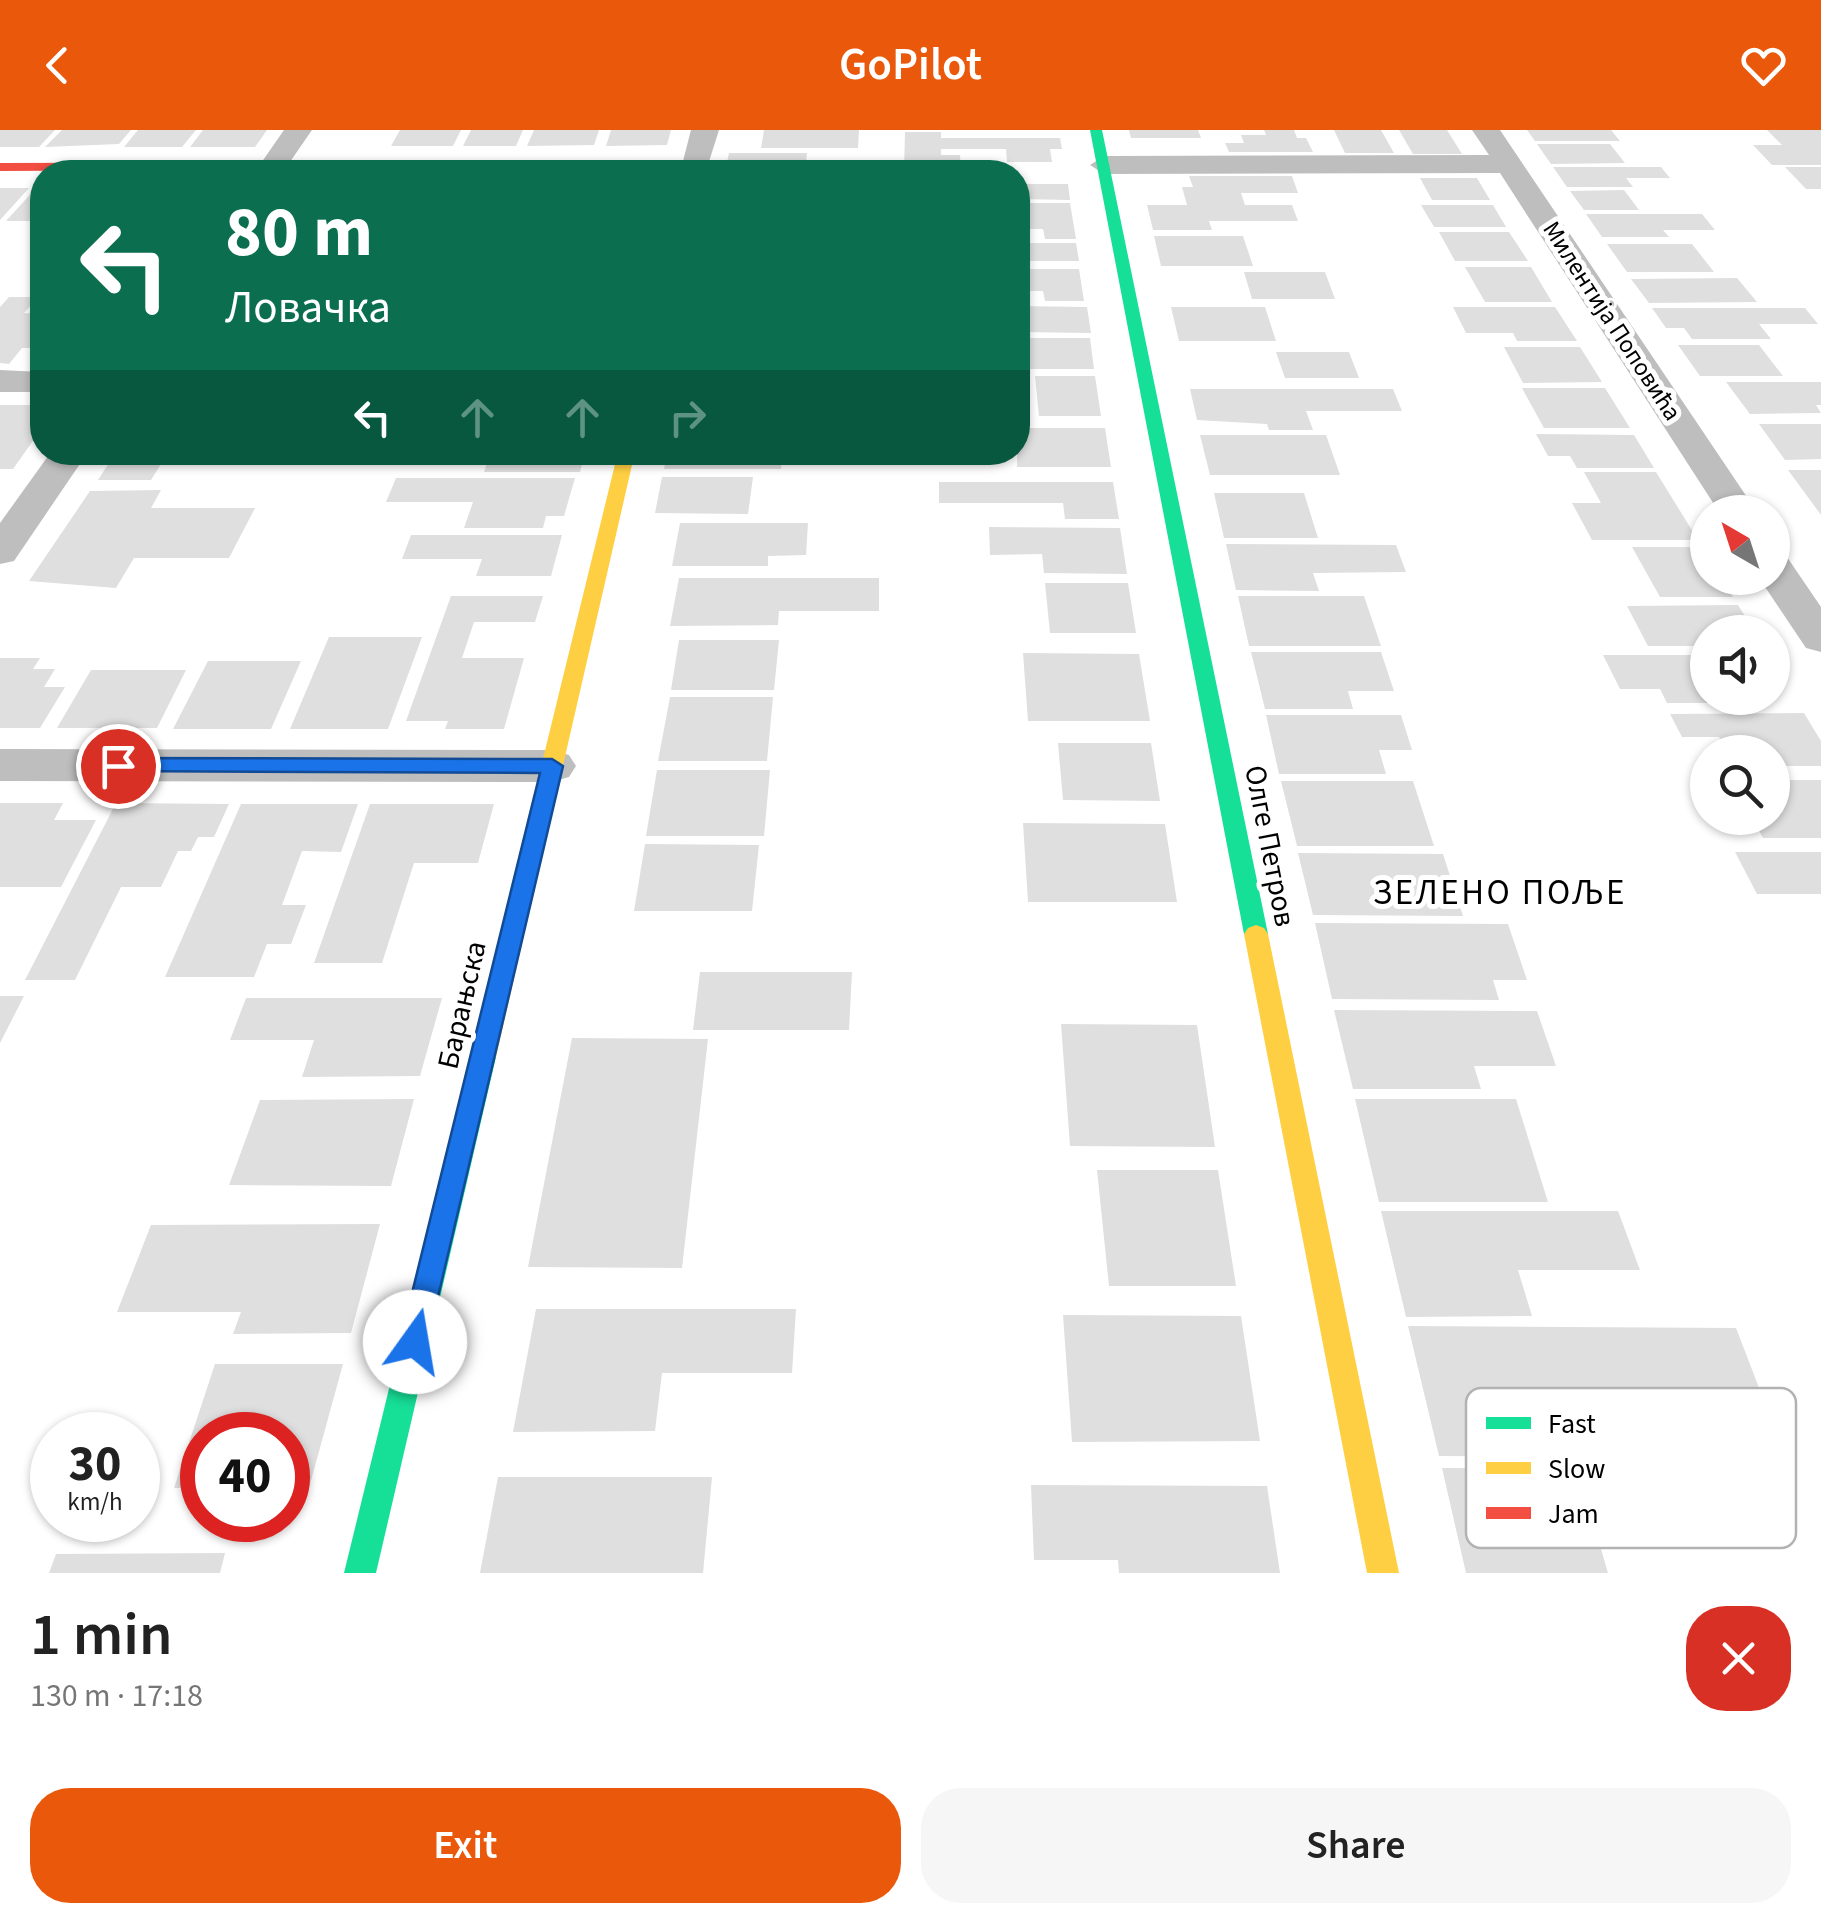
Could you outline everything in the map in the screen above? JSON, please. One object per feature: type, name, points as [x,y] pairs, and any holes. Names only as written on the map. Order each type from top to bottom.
[{"type":"street","points":[[277,160],[298,130]]},
{"type":"street","points":[[697,160],[705,130]]},
{"type":"street","name":"Олге Петров","points":[[1096,130],[1383,1573]]},
{"type":"street","name":"Милентија Поповића","points":[[1486,130],[1727,495]]},
{"type":"street","points":[[1104,165],[1508,164]]},
{"type":"street","points":[[0,167],[30,167]]},
{"type":"street","points":[[0,381],[30,382]]},
{"type":"street","points":[[0,552],[61,465]]},
{"type":"street","name":"Барањска","points":[[360,1573],[625,465]]},
{"type":"street","points":[[1790,593],[1821,640]]},
{"type":"street","points":[[0,766],[552,766]]},
{"type":"building","points":[[0,130],[55,130],[39,147],[0,147]]},
{"type":"building","points":[[62,130],[131,130],[119,144],[45,147]]},
{"type":"building","points":[[138,130],[196,130],[182,147],[124,147]]},
{"type":"building","points":[[203,130],[267,130],[255,147],[190,147]]},
{"type":"building","points":[[400,130],[461,130],[453,146],[391,146]]},
{"type":"building","points":[[471,130],[523,130],[516,146],[463,146]]},
{"type":"building","points":[[534,130],[599,130],[594,145],[527,146]]},
{"type":"building","points":[[611,130],[671,130],[667,145],[606,146]]},
{"type":"building","points":[[764,130],[859,130],[858,148],[761,148]]},
{"type":"building","points":[[1129,130],[1198,130],[1201,138],[1131,138]]},
{"type":"building","points":[[1264,130],[1294,130],[1297,138],[1306,138],[1313,152],[1229,152],[1225,143],[1244,143],[1241,135],[1266,135]]},
{"type":"building","points":[[1334,130],[1381,130],[1394,153],[1345,153]]},
{"type":"building","points":[[1399,130],[1447,130],[1462,154],[1413,154]]},
{"type":"building","points":[[1527,130],[1611,130],[1620,141],[1535,141]]},
{"type":"building","points":[[1767,130],[1821,130],[1821,165],[1772,165],[1753,145],[1782,145]]},
{"type":"building","points":[[905,132],[941,132],[941,138],[1060,138],[1062,149],[1050,149],[1052,162],[1007,160],[1006,149],[941,149],[941,155],[960,155],[960,160],[904,160]]},
{"type":"building","points":[[1537,144],[1610,144],[1625,163],[1551,164]]},
{"type":"building","points":[[729,153],[807,153],[806,160],[728,160]]},
{"type":"building","points":[[1553,167],[1661,167],[1670,178],[1626,178],[1633,187],[1567,187]]},
{"type":"building","points":[[1785,167],[1821,167],[1821,189],[1806,189]]},
{"type":"building","points":[[1189,176],[1292,176],[1298,193],[1241,193],[1245,205],[1292,205],[1298,221],[1209,221],[1212,230],[1153,230],[1147,205],[1187,205],[1182,187],[1193,187]]},
{"type":"building","points":[[1420,178],[1477,178],[1490,200],[1432,200]]},
{"type":"building","points":[[1030,184],[1068,184],[1070,200],[1030,199]]},
{"type":"building","points":[[0,188],[29,188],[0,220]]},
{"type":"building","points":[[1624,190],[1639,210],[1584,210],[1570,191]]},
{"type":"building","points":[[30,195],[30,221],[6,221]]},
{"type":"building","points":[[1030,203],[1070,203],[1076,239],[1045,239],[1043,229],[1030,229]]},
{"type":"building","points":[[1421,205],[1493,205],[1506,227],[1434,227]]},
{"type":"building","points":[[1586,214],[1702,214],[1715,230],[1663,230],[1669,237],[1602,237]]},
{"type":"building","points":[[1439,232],[1509,232],[1528,261],[1455,261]]},
{"type":"building","points":[[1154,236],[1243,236],[1253,266],[1161,266]]},
{"type":"building","points":[[1030,243],[1076,243],[1079,261],[1030,261]]},
{"type":"building","points":[[1607,244],[1692,244],[1714,272],[1627,272]]},
{"type":"building","points":[[1465,267],[1531,267],[1552,302],[1485,302]]},
{"type":"building","points":[[1030,269],[1079,269],[1084,301],[1045,301],[1043,291],[1030,291]]},
{"type":"building","points":[[1244,272],[1325,272],[1335,299],[1252,299]]},
{"type":"building","points":[[1737,278],[1757,302],[1649,303],[1631,279]]},
{"type":"building","points":[[9,297],[30,297],[30,307],[24,313],[30,313],[30,348],[22,348],[9,364],[0,363],[0,307]]},
{"type":"building","points":[[1030,306],[1087,307],[1091,333],[1030,332]]},
{"type":"building","points":[[1171,307],[1265,307],[1276,341],[1179,341]]},
{"type":"building","points":[[1453,307],[1555,307],[1577,341],[1517,341],[1513,333],[1466,333]]},
{"type":"building","points":[[1652,308],[1805,308],[1818,324],[1759,324],[1771,339],[1692,339],[1684,328],[1666,328]]},
{"type":"building","points":[[1030,338],[1090,338],[1094,369],[1030,369]]},
{"type":"building","points":[[1678,345],[1759,345],[1783,376],[1700,376]]},
{"type":"building","points":[[1504,347],[1580,347],[1602,382],[1523,383]]},
{"type":"building","points":[[1276,352],[1349,352],[1359,378],[1285,378]]},
{"type":"building","points":[[1035,376],[1095,376],[1101,416],[1039,416]]},
{"type":"building","points":[[1726,382],[1821,382],[1821,405],[1816,405],[1821,413],[1750,414]]},
{"type":"building","points":[[1522,388],[1605,388],[1630,428],[1544,428]]},
{"type":"building","points":[[1190,389],[1393,389],[1402,411],[1306,411],[1313,430],[1269,430],[1267,424],[1197,420]]},
{"type":"building","points":[[0,405],[30,405],[30,445],[13,469],[0,469]]},
{"type":"building","points":[[1759,424],[1821,424],[1821,459],[1785,460]]},
{"type":"building","points":[[1030,428],[1105,428],[1111,467],[1017,467],[1030,465]]},
{"type":"building","points":[[1536,434],[1634,435],[1654,468],[1577,468],[1570,456],[1548,456]]},
{"type":"building","points":[[1200,435],[1326,435],[1340,475],[1210,475]]},
{"type":"building","points":[[108,465],[160,465],[151,480],[98,480]]},
{"type":"building","points":[[486,465],[582,465],[580,472],[484,472]]},
{"type":"building","points":[[665,465],[781,465],[781,469],[664,469]]},
{"type":"building","points":[[1788,470],[1821,470],[1821,515]]},
{"type":"building","points":[[1584,472],[1656,472],[1690,527],[1690,540],[1592,540],[1572,503],[1601,503]]},
{"type":"building","points":[[662,477],[753,477],[748,514],[655,513]]},
{"type":"building","points":[[396,478],[575,478],[564,516],[546,516],[543,528],[464,528],[473,502],[386,502]]},
{"type":"building","points":[[939,482],[1113,482],[1119,519],[1065,519],[1063,503],[939,503]]},
{"type":"building","points":[[161,490],[151,508],[255,508],[229,558],[134,558],[116,588],[29,581],[90,491]]},
{"type":"building","points":[[1214,493],[1304,493],[1318,538],[1224,538]]},
{"type":"building","points":[[680,523],[808,523],[806,555],[768,556],[768,566],[672,566]]},
{"type":"building","points":[[989,527],[1120,528],[1127,574],[1044,573],[1042,554],[990,555]]},
{"type":"building","points":[[411,535],[562,535],[551,576],[476,576],[482,559],[402,559]]},
{"type":"building","points":[[1226,544],[1396,545],[1406,572],[1313,573],[1319,591],[1236,590]]},
{"type":"building","points":[[1632,547],[1690,547],[1690,595],[1733,597],[1660,597]]},
{"type":"building","points":[[679,578],[879,578],[879,611],[779,611],[778,625],[670,626]]},
{"type":"building","points":[[1045,583],[1128,583],[1136,633],[1050,633]]},
{"type":"building","points":[[451,596],[543,596],[535,622],[474,622],[462,658],[524,658],[504,729],[445,729],[448,721],[406,721]]},
{"type":"building","points":[[1238,596],[1364,596],[1381,646],[1249,646]]},
{"type":"building","points":[[1738,605],[1744,615],[1690,615],[1690,646],[1648,646],[1627,606]]},
{"type":"building","points":[[329,637],[422,637],[388,729],[290,729]]},
{"type":"building","points":[[679,640],[779,640],[774,690],[671,690]]},
{"type":"building","points":[[1251,652],[1381,652],[1394,691],[1348,691],[1353,709],[1265,709]]},
{"type":"building","points":[[1023,653],[1139,654],[1150,721],[1028,721]]},
{"type":"building","points":[[1603,655],[1690,655],[1690,703],[1667,703],[1660,689],[1620,689]]},
{"type":"building","points":[[0,658],[40,658],[33,669],[55,669],[44,687],[65,687],[40,728],[0,728]]},
{"type":"building","points":[[208,661],[301,661],[271,729],[173,729]]},
{"type":"building","points":[[91,670],[186,670],[157,728],[57,728]]},
{"type":"building","points":[[670,697],[773,697],[767,761],[658,761]]},
{"type":"building","points":[[1804,713],[1821,741],[1821,766],[1790,766],[1790,735],[1682,737],[1670,714],[1790,715]]},
{"type":"building","points":[[1266,715],[1401,715],[1412,750],[1379,750],[1386,774],[1279,774]]},
{"type":"building","points":[[1058,743],[1151,743],[1160,801],[1063,800]]},
{"type":"building","points":[[657,770],[770,770],[764,836],[646,836]]},
{"type":"building","points":[[1790,780],[1821,780],[1821,838],[1761,835],[1790,835]]},
{"type":"building","points":[[1281,781],[1413,781],[1434,846],[1297,846]]},
{"type":"building","points":[[0,803],[63,803],[54,820],[96,820],[61,887],[0,887]]},
{"type":"building","points":[[116,803],[229,804],[214,837],[198,837],[191,851],[178,851],[161,887],[121,887],[75,980],[25,980]]},
{"type":"building","points":[[241,804],[358,804],[341,852],[302,851],[282,905],[306,905],[291,944],[267,944],[254,977],[165,977]]},
{"type":"building","points":[[370,804],[494,804],[478,863],[414,863],[382,963],[314,963]]},
{"type":"building","points":[[1023,823],[1165,824],[1177,902],[1028,902]]},
{"type":"building","points":[[645,844],[759,845],[752,911],[634,911]]},
{"type":"building","points":[[1735,852],[1821,852],[1821,894],[1757,894]]},
{"type":"building","points":[[1298,853],[1443,854],[1463,916],[1313,915]]},
{"type":"building","points":[[1315,923],[1508,924],[1527,980],[1493,980],[1499,1000],[1332,999]]},
{"type":"building","points":[[700,972],[852,972],[849,1030],[693,1030]]},
{"type":"building","points":[[0,996],[24,996],[0,1043]]},
{"type":"building","points":[[246,998],[442,998],[420,1076],[302,1077],[314,1040],[230,1040]]},
{"type":"building","points":[[1334,1010],[1537,1011],[1556,1066],[1474,1066],[1481,1089],[1353,1089]]},
{"type":"building","points":[[1061,1024],[1197,1025],[1215,1147],[1070,1146]]},
{"type":"building","points":[[572,1038],[708,1039],[682,1268],[528,1267]]},
{"type":"building","points":[[414,1099],[391,1186],[229,1185],[260,1100]]},
{"type":"building","points":[[1355,1099],[1516,1099],[1548,1202],[1379,1202]]},
{"type":"building","points":[[1097,1170],[1218,1170],[1236,1286],[1109,1286]]},
{"type":"building","points":[[1381,1211],[1618,1211],[1640,1270],[1518,1270],[1532,1316],[1406,1317]]},
{"type":"building","points":[[380,1224],[351,1333],[233,1334],[241,1312],[117,1312],[151,1225]]},
{"type":"building","points":[[536,1309],[796,1309],[792,1373],[662,1373],[655,1431],[513,1432]]},
{"type":"building","points":[[1063,1315],[1241,1316],[1260,1441],[1072,1442]]},
{"type":"building","points":[[1408,1326],[1736,1328],[1759,1388],[1466,1388],[1466,1456],[1439,1456]]},
{"type":"building","points":[[215,1364],[343,1364],[310,1484],[310,1412],[199,1412]]},
{"type":"building","points":[[1442,1468],[1466,1468],[1466,1548],[1601,1548],[1608,1573],[1466,1573]]},
{"type":"building","points":[[498,1477],[712,1477],[703,1573],[480,1573]]},
{"type":"building","points":[[1031,1485],[1267,1486],[1280,1573],[1119,1573],[1118,1560],[1034,1560]]},
{"type":"building","points":[[225,1553],[220,1573],[49,1573],[56,1554]]},
{"type":"traffic: fast","points":[[1096,130],[1256,934]]},
{"type":"traffic: fast","points":[[360,1573],[483,1057]]},
{"type":"traffic: slow","points":[[483,1057],[624,465]]},
{"type":"traffic: slow","points":[[1256,934],[1383,1573]]},
{"type":"traffic: jam","points":[[0,167],[30,167]]},
{"type":"district","name":"ЗЕЛЕНО ПОЉЕ","points":[[1500,893]]},
{"type":"route","points":[[118,766],[552,766],[415,1342]]}]
